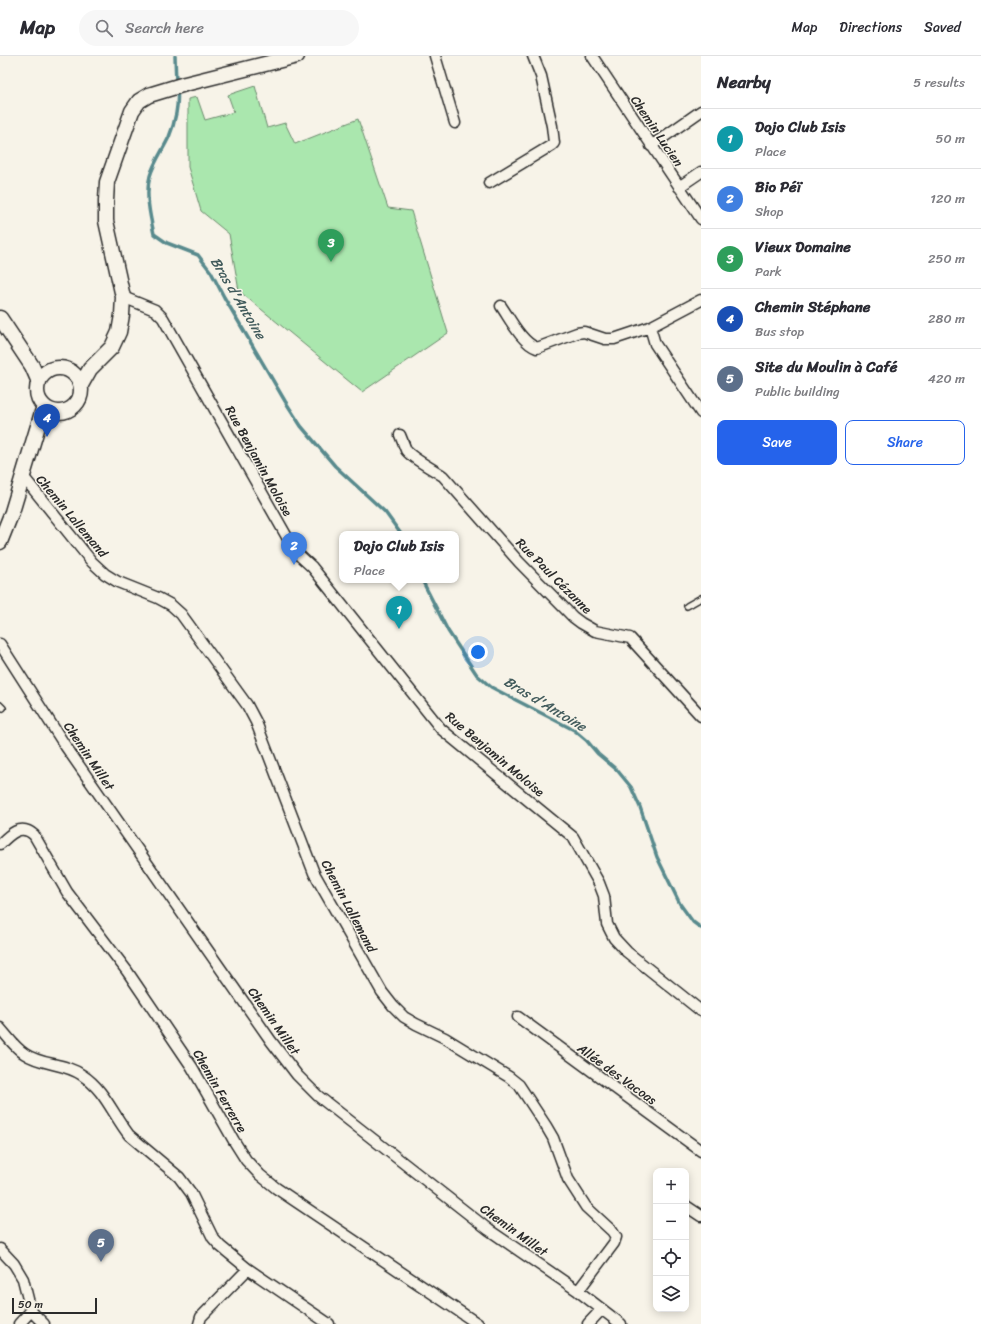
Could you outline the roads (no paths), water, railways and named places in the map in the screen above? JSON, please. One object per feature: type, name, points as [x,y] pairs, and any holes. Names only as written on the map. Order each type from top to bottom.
[{"type":"main road","points":[[78,379],[112,347],[116,339],[122,315],[123,297],[106,221],[107,182],[132,111],[138,101],[149,95],[185,84],[297,56]]},
{"type":"main road","points":[[0,318],[32,366],[39,382]]},
{"type":"main road","points":[[32,366],[49,371]]},
{"type":"main road","points":[[59,368],[65,369],[78,379],[81,392],[80,399],[70,410],[56,412],[49,410],[44,406],[38,395],[39,382],[41,378],[49,371],[59,368]]},
{"type":"main road","points":[[0,542],[12,512],[44,406]]},
{"type":"main road","points":[[34,437],[56,412]]},
{"type":"street","points":[[435,56],[455,123]]},
{"type":"street","points":[[489,183],[554,143],[552,126],[541,76],[533,56]]},
{"type":"street","name":"Chemin Lucien","points":[[592,56],[701,219]]},
{"type":"street","points":[[651,146],[701,111]]},
{"type":"street","points":[[679,187],[701,172]]},
{"type":"street","name":"Rue Benjamin Moloise","points":[[123,297],[155,310],[163,318],[291,544],[300,556],[319,575],[441,729],[573,837],[599,883],[604,896],[607,924],[614,938],[627,952],[701,1011]]},
{"type":"street","points":[[500,306],[525,339],[532,346],[537,348],[577,333],[584,332],[605,339],[614,339],[650,326],[701,300]]},
{"type":"street","points":[[650,326],[655,344],[701,413]]},
{"type":"street","name":"Rue Paul Cézanne","points":[[400,435],[407,451],[413,457],[432,468],[442,476],[519,562],[573,617],[580,623],[595,631],[630,638],[701,716]]},
{"type":"street","name":"Chemin Lallemand","points":[[22,475],[92,562],[105,574],[118,582],[158,598],[171,605],[181,614],[246,705],[256,722],[317,879],[382,992],[393,1006],[404,1017],[445,1038],[509,1077],[519,1085],[553,1138],[568,1179],[586,1207],[612,1231],[616,1237],[614,1242],[578,1291]]},
{"type":"street","name":"Chemin Millet","points":[[0,644],[64,744],[297,1075],[318,1096],[489,1230],[578,1291],[622,1324]]},
{"type":"street","name":"Chemin Ferrerre","points":[[0,844],[14,831],[20,829],[27,830],[34,835],[67,892],[131,978],[192,1067],[246,1160],[260,1175],[276,1188],[478,1324]]},
{"type":"street","name":"Allée des Vacoas","points":[[518,1017],[701,1151]]},
{"type":"street","points":[[0,1028],[18,1048],[26,1054],[75,1071],[98,1089],[122,1127],[129,1135],[186,1185],[196,1201],[213,1238],[220,1246],[248,1269],[329,1324]]},
{"type":"street","points":[[689,1208],[701,1216]]},
{"type":"street","points":[[0,1249],[14,1264],[23,1279],[30,1311],[44,1324]]},
{"type":"street","points":[[199,1324],[202,1317],[248,1269]]},
{"type":"street","points":[[588,1324],[602,1309]]},
{"type":"street","points":[[19,1324],[30,1311]]},
{"type":"lane","points":[[686,606],[701,598]]},
{"type":"waterway","name":"Bras d'Antoine","points":[[175,56],[176,83]]},
{"type":"waterway","name":"Bras d'Antoine","points":[[177,89],[177,107],[173,126],[150,176],[148,190],[149,205],[154,234],[167,243],[198,255],[211,272],[224,297],[301,426],[335,466],[385,512],[399,531]]},
{"type":"waterway","name":"Bras d'Antoine","points":[[424,583],[448,631],[477,675],[491,687],[574,730],[587,741],[598,754],[617,770],[631,787],[640,807],[657,857],[680,904],[693,922],[701,928]]},
{"type":"place","name":"Vieux Domaine","points":[[331,262]]},
{"type":"place","name":"Chemin Stéphane","points":[[47,437]]},
{"type":"place","name":"Bio Péï","points":[[294,565]]},
{"type":"place","name":"Dojo Club Isis","points":[[399,629]]},
{"type":"place","name":"Site du Moulin à Café","points":[[101,1262]]}]
